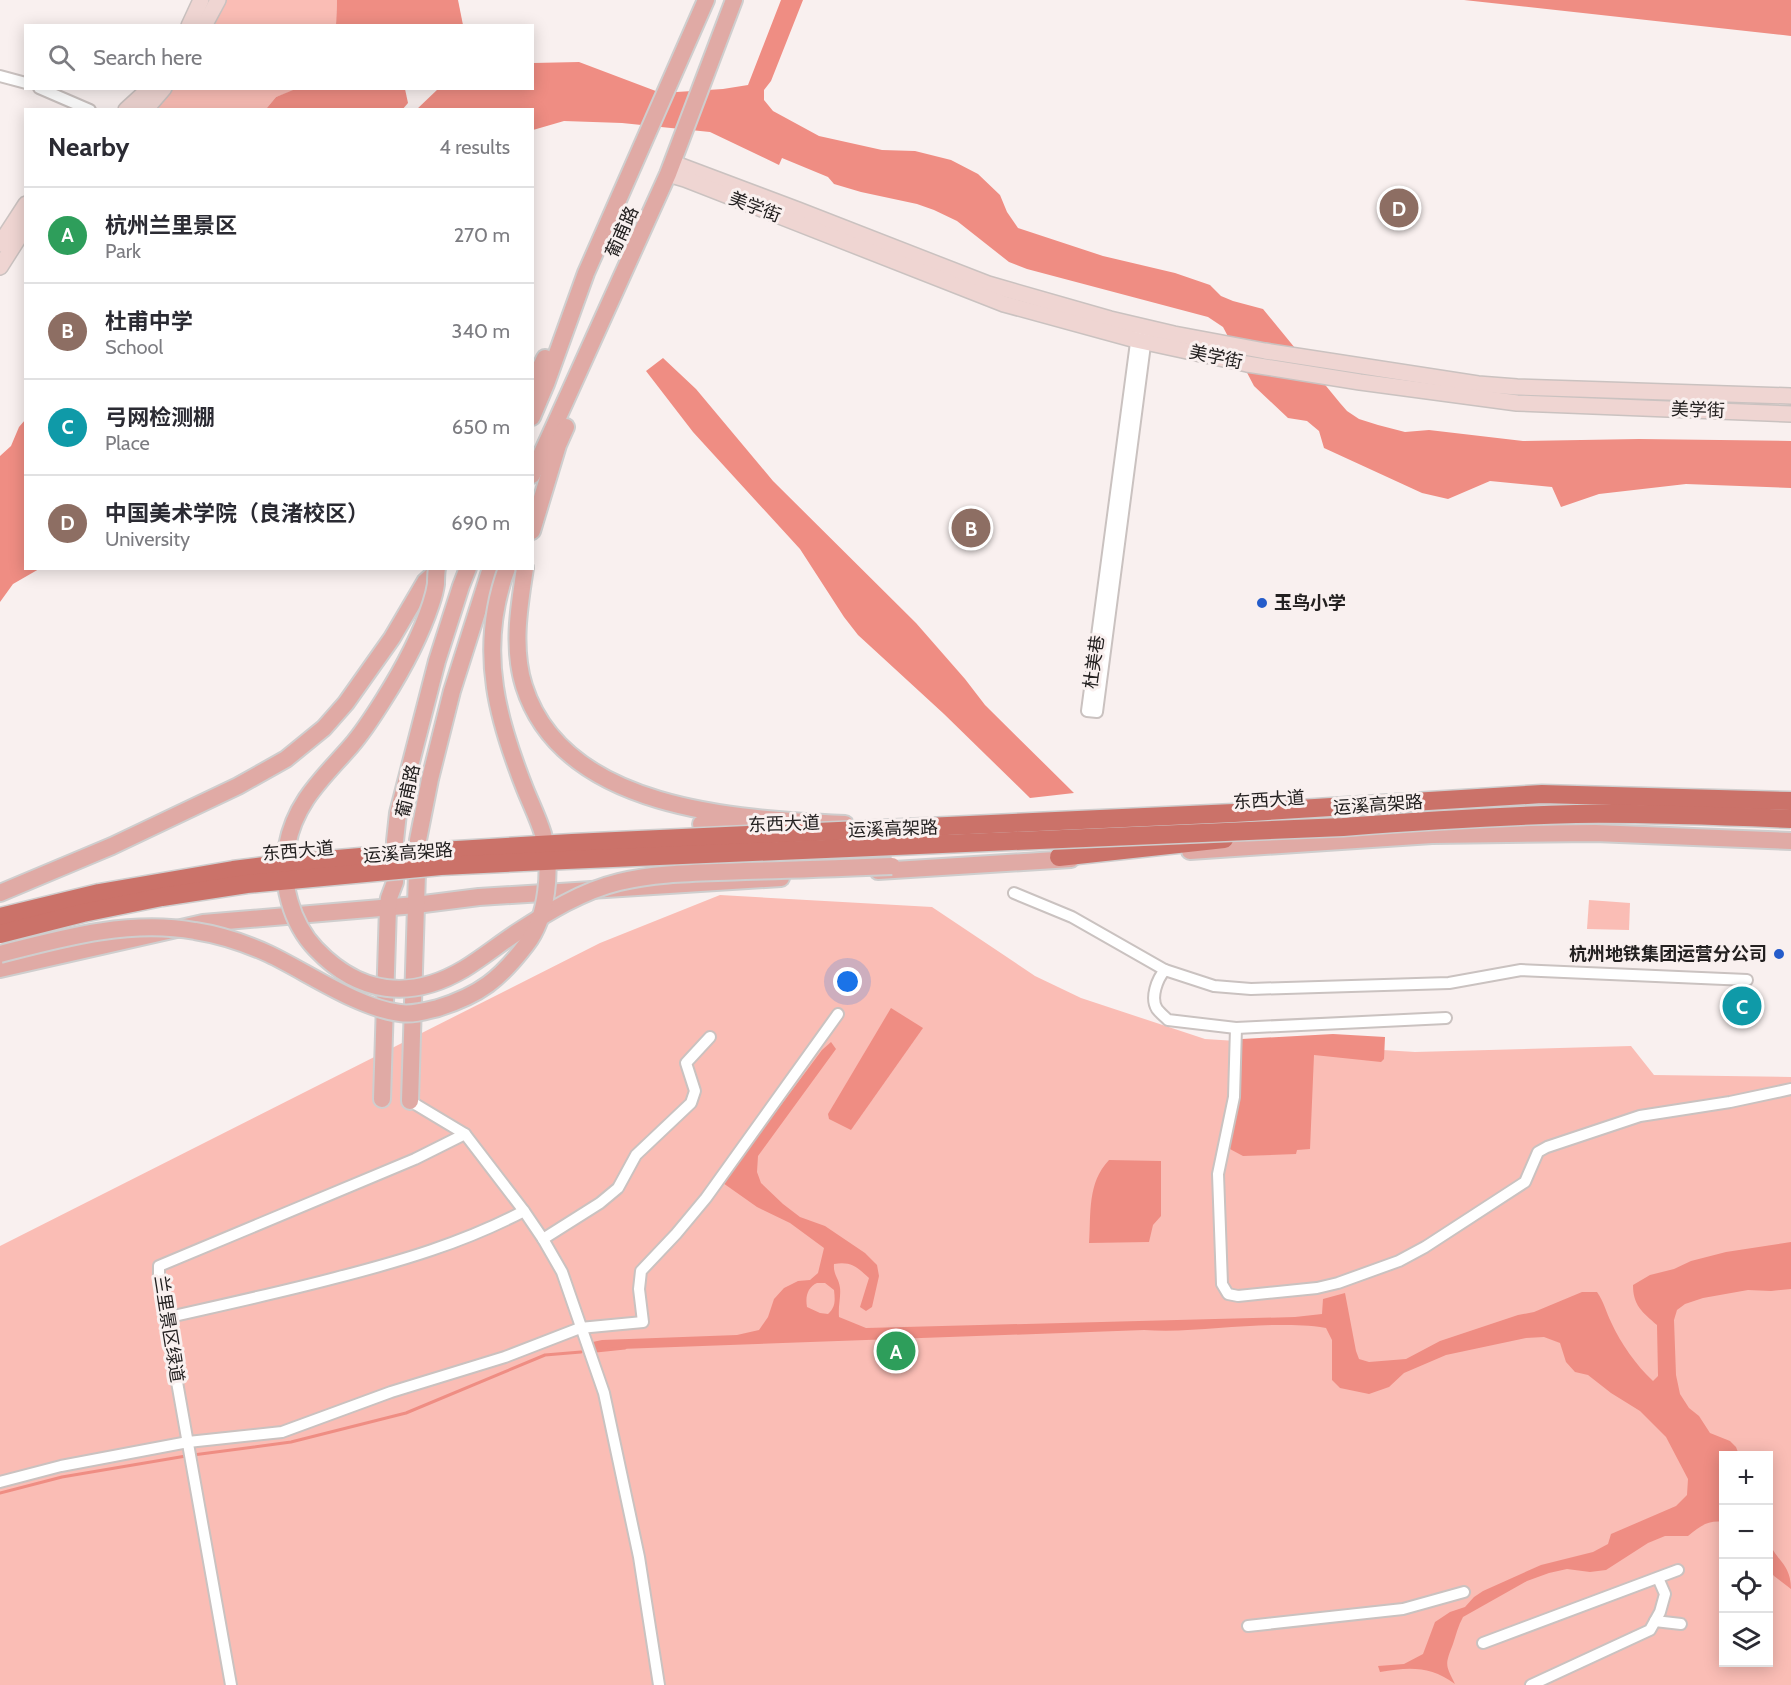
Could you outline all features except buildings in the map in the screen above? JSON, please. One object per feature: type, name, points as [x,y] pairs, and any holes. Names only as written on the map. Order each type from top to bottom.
[{"type":"highway","name":"运溪高架路","points":[[0,916],[99,893],[233,870],[342,857],[573,843],[894,830],[1341,807],[1542,794],[1791,801]]},
{"type":"highway","points":[[1054,817],[1341,807]]},
{"type":"highway","name":"运溪高架路","points":[[0,934],[83,913],[214,889],[441,866],[1343,827],[1577,814],[1791,819]]},
{"type":"highway","points":[[1059,857],[1343,827]]},
{"type":"main road","name":"葡甫路","points":[[534,412],[586,273],[706,0]]},
{"type":"main road","name":"葡甫路","points":[[534,471],[671,169],[734,0]]},
{"type":"main road","points":[[534,496],[558,445],[646,225]]},
{"type":"main road","points":[[534,381],[586,273]]},
{"type":"main road","points":[[534,524],[558,445]]},
{"type":"main road","points":[[437,570],[436,586],[430,607],[407,661],[368,724],[315,785],[298,811],[287,846],[285,872],[289,899],[308,940],[335,966],[368,985],[406,990],[440,980],[461,971],[516,933],[569,901],[603,887],[642,877],[706,872],[988,863],[1059,857]]},
{"type":"main road","points":[[0,892],[112,846],[238,786],[286,759],[324,728],[346,703],[392,638],[425,582],[437,570]]},
{"type":"main road","name":"葡甫路","points":[[382,1099],[388,907],[395,882],[398,813],[423,711],[467,570]]},
{"type":"main road","name":"葡甫路","points":[[410,1101],[418,840],[432,768],[452,691],[490,570]]},
{"type":"main road","points":[[0,954],[117,929],[193,930],[244,943],[359,1000],[401,1014],[423,1012],[447,1005],[475,994],[492,983],[513,963],[530,940],[544,908],[547,886],[543,833],[513,758],[495,687],[493,626],[506,570]]},
{"type":"main road","points":[[525,570],[517,633],[519,665],[524,686],[542,723],[568,754],[590,771],[617,785],[659,799],[733,815],[852,824]]},
{"type":"main road","name":"东西大道","points":[[0,926],[115,898],[252,875],[417,860],[1055,832],[1510,806],[1581,804],[1791,811]]},
{"type":"main road","points":[[701,824],[852,824],[1054,817]]},
{"type":"main road","points":[[0,969],[203,923],[416,905],[491,896],[1432,835],[1595,833],[1791,841]]},
{"type":"street","points":[[190,24],[201,0]]},
{"type":"street","points":[[205,24],[218,0]]},
{"type":"street","points":[[0,76],[24,82]]},
{"type":"street","points":[[44,90],[85,108]]},
{"type":"street","points":[[128,108],[148,90]]},
{"type":"street","points":[[147,108],[162,90]]},
{"type":"street","name":"美学街","points":[[671,169],[685,179],[1004,304],[1142,334],[1247,364],[1517,403],[1791,414]]},
{"type":"street","points":[[0,244],[24,207]]},
{"type":"street","points":[[0,267],[24,229]]},
{"type":"street","name":"美学街","points":[[1142,334],[1478,384],[1791,396]]},
{"type":"street","name":"杜美巷","points":[[1142,334],[1096,712],[1087,711],[1142,334]]},
{"type":"street","points":[[1014,893],[1072,917],[1165,970],[1214,986],[1251,989],[1336,988],[1449,983],[1521,970],[1747,980]]},
{"type":"street","points":[[1165,970],[1159,976],[1155,1000],[1156,1007],[1168,1020],[1236,1028],[1446,1018]]},
{"type":"street","points":[[0,1482],[61,1466],[282,1432],[391,1392],[505,1357],[580,1328],[643,1322],[639,1289],[641,1271],[706,1198],[838,1014]]},
{"type":"street","points":[[1236,1028],[1234,1097],[1218,1174],[1222,1284],[1228,1294],[1238,1296],[1317,1288],[1338,1283],[1399,1261],[1425,1247],[1525,1182],[1538,1152],[1547,1147],[1640,1116],[1730,1102],[1791,1089]]},
{"type":"street","points":[[543,1239],[600,1203],[618,1188],[636,1155],[691,1103],[695,1091],[686,1063],[710,1037]]},
{"type":"street","points":[[410,1101],[465,1134],[524,1211],[562,1272],[604,1393],[639,1557],[660,1685]]},
{"type":"street","name":"兰里景区绿道","points":[[231,1685],[165,1318],[159,1266],[415,1159],[465,1134]]},
{"type":"street","points":[[165,1318],[381,1266],[458,1242],[524,1211]]},
{"type":"street","points":[[1483,1642],[1678,1570]]},
{"type":"street","points":[[1531,1685],[1650,1630],[1660,1612],[1665,1594],[1658,1578]]},
{"type":"street","points":[[1248,1626],[1403,1609],[1464,1592]]},
{"type":"street","points":[[1655,1621],[1682,1624]]},
{"type":"shaded area","points":[[221,0],[337,0],[336,24],[210,24]]},
{"type":"shaded area","points":[[337,0],[458,0],[463,24],[336,24]]},
{"type":"shaded area","points":[[781,0],[803,0],[771,81],[764,90],[764,100],[773,111],[819,136],[882,150],[915,151],[951,160],[978,174],[1000,195],[1007,212],[1018,228],[1103,256],[1175,273],[1210,285],[1221,296],[1233,301],[1263,309],[1340,403],[1359,419],[1405,432],[1429,430],[1523,441],[1639,439],[1791,441],[1791,488],[1686,484],[1599,494],[1561,507],[1552,487],[1490,481],[1448,499],[1422,493],[1324,448],[1319,431],[1307,421],[1288,418],[1254,386],[1223,327],[1208,317],[1027,269],[1009,262],[957,221],[934,210],[834,184],[828,177],[782,158],[779,165],[710,132],[622,123],[564,121],[534,130],[534,108],[418,108],[437,90],[534,90],[534,63],[579,62],[661,93],[748,85]]},
{"type":"shaded area","points":[[1464,0],[1791,0],[1791,36],[1783,35]]},
{"type":"shaded area","points":[[166,90],[295,90],[276,97],[267,108],[149,108]]},
{"type":"shaded area","points":[[293,90],[405,90],[408,103],[404,108],[267,108],[276,97]]},
{"type":"shaded area","points":[[663,358],[696,389],[773,481],[916,623],[985,705],[1074,793],[1030,798],[944,714],[858,635],[800,549],[693,432],[646,371]]},
{"type":"shaded area","points":[[24,421],[24,570],[37,570],[13,584],[0,602],[0,456],[11,446]]},
{"type":"shaded area","points":[[720,895],[932,907],[1035,976],[1081,998],[1205,1039],[1415,1052],[1631,1046],[1654,1075],[1791,1077],[1791,1685],[0,1685],[0,1246],[600,943]]},
{"type":"shaded area","points":[[1589,900],[1630,903],[1629,930],[1587,929]]},
{"type":"shaded area","points":[[891,1008],[923,1028],[851,1130],[829,1119],[828,1114]]},
{"type":"shaded area","points":[[1333,1034],[1385,1037],[1384,1059],[1381,1062],[1314,1055],[1310,1149],[1297,1150],[1296,1154],[1243,1156],[1228,1148],[1239,1097],[1242,1039]]},
{"type":"shaded area","points":[[831,1042],[836,1049],[758,1156],[757,1172],[761,1183],[783,1204],[800,1217],[825,1226],[865,1253],[877,1265],[879,1276],[872,1307],[866,1311],[860,1307],[869,1278],[853,1266],[845,1263],[834,1264],[840,1288],[839,1317],[866,1328],[1295,1317],[1322,1314],[1323,1299],[1345,1293],[1356,1351],[1359,1359],[1369,1362],[1406,1359],[1440,1341],[1518,1315],[1534,1312],[1582,1292],[1597,1292],[1624,1346],[1653,1381],[1658,1376],[1657,1325],[1639,1308],[1633,1285],[1650,1275],[1674,1269],[1691,1261],[1726,1252],[1791,1242],[1791,1289],[1748,1290],[1703,1298],[1685,1304],[1677,1310],[1674,1320],[1676,1375],[1680,1394],[1710,1433],[1730,1441],[1738,1451],[1719,1451],[1719,1522],[1704,1524],[1688,1536],[1665,1536],[1648,1543],[1606,1570],[1590,1572],[1567,1569],[1527,1581],[1463,1617],[1447,1661],[1455,1684],[1428,1671],[1401,1669],[1380,1672],[1378,1666],[1404,1664],[1423,1654],[1435,1622],[1450,1612],[1465,1607],[1483,1591],[1541,1565],[1593,1552],[1608,1544],[1611,1534],[1676,1506],[1687,1495],[1688,1479],[1666,1437],[1640,1411],[1588,1375],[1575,1372],[1566,1362],[1560,1343],[1544,1337],[1526,1338],[1446,1355],[1404,1373],[1389,1387],[1369,1394],[1340,1388],[1332,1380],[1332,1340],[1326,1328],[1303,1325],[593,1350],[588,1343],[602,1340],[737,1335],[759,1330],[768,1317],[774,1299],[784,1288],[798,1281],[810,1280],[818,1273],[824,1248],[790,1223],[757,1207],[723,1183],[822,1050]],"holes":[[[817,1283],[825,1283],[834,1290],[834,1306],[828,1314],[807,1307],[808,1292]]]},
{"type":"shaded area","points":[[1109,1160],[1161,1161],[1161,1216],[1153,1225],[1149,1242],[1089,1243],[1090,1210],[1094,1189],[1102,1169]]},
{"type":"shaded area","points":[[1773,1550],[1789,1574],[1791,1589],[1774,1576]]},
{"type":"waterway","points":[[596,1351],[625,1348]]},
{"type":"waterway","points":[[193,1455],[291,1442],[406,1413],[545,1355],[581,1352]]},
{"type":"waterway","points":[[0,1493],[62,1477],[186,1456]]},
{"type":"place","name":"中国美术学院（良渚校区）","points":[[1399,208]]},
{"type":"place","name":"杜甫中学","points":[[971,528]]},
{"type":"place","name":"玉鸟小学","points":[[1262,603]]},
{"type":"place","name":"杭州地铁集团运营分公司","points":[[1779,954]]},
{"type":"place","name":"弓网检测棚","points":[[1742,1006]]},
{"type":"place","name":"杭州兰里景区","points":[[896,1351]]}]
